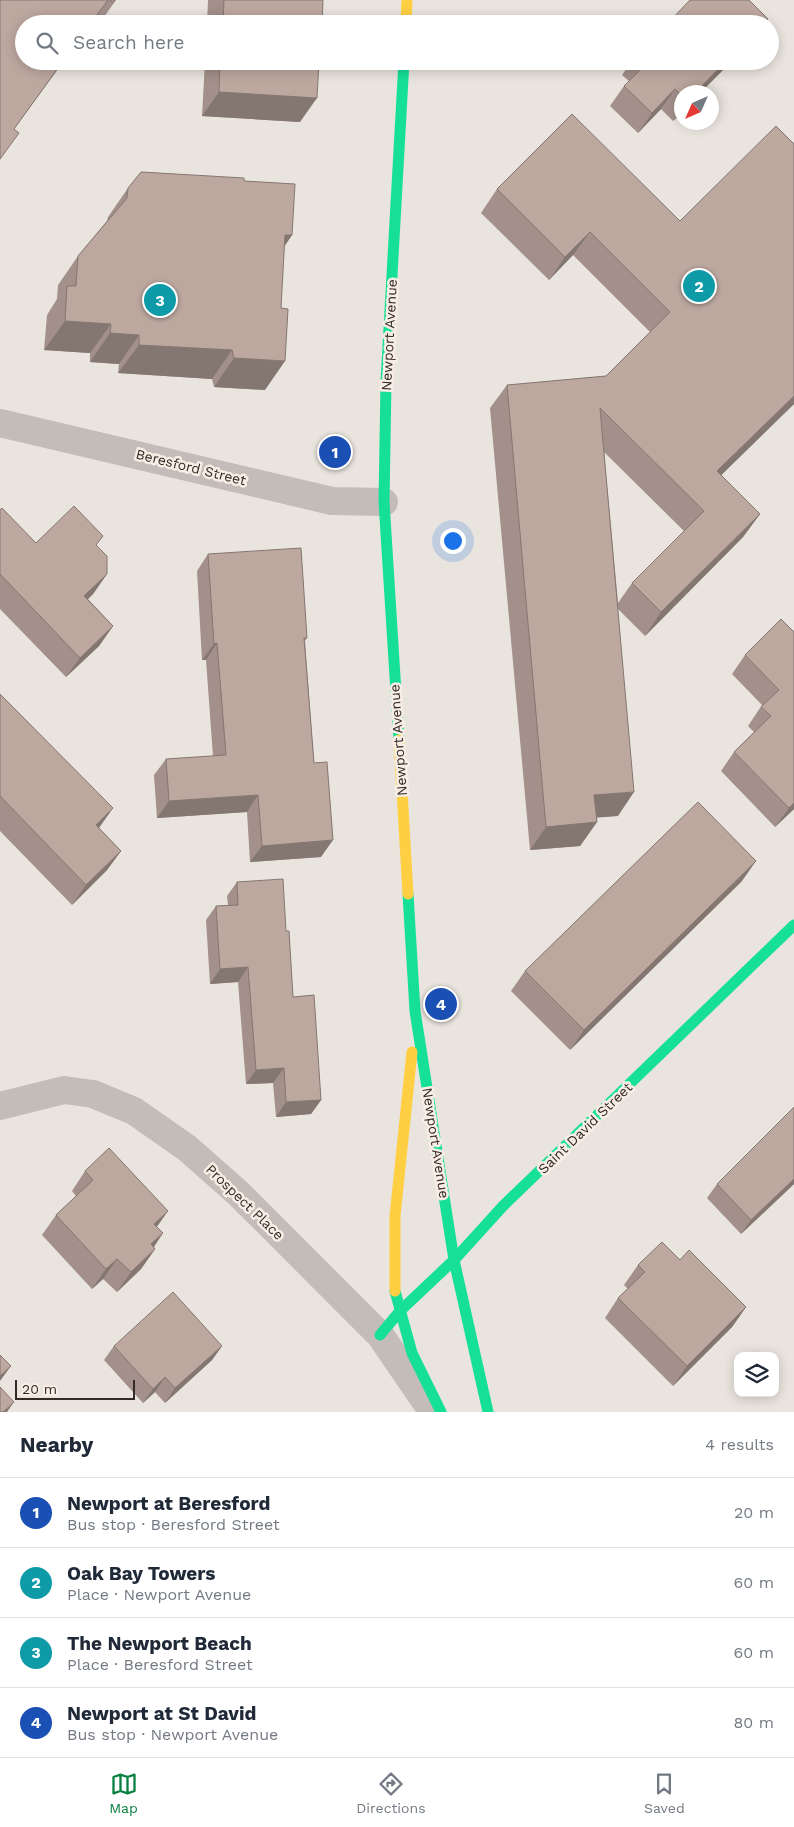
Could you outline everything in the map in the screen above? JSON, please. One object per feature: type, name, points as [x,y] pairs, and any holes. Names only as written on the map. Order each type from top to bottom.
[{"type":"street","points":[[406,15],[407,0]]},
{"type":"street","name":"Newport Avenue","points":[[403,70],[386,382],[384,502],[416,1010],[454,1260],[488,1412]]},
{"type":"street","name":"Beresford Street","points":[[0,423],[332,501],[384,502]]},
{"type":"street","name":"Saint David Street","points":[[380,1334],[400,1311],[454,1260],[503,1206],[794,925]]},
{"type":"street","points":[[416,1010],[395,1216],[394,1288],[412,1352],[441,1412]]},
{"type":"street","name":"Prospect Place","points":[[0,1106],[64,1090],[93,1094],[134,1111],[187,1148],[238,1193],[380,1334],[434,1412]]},
{"type":"building","points":[[0,0],[108,0],[97,15],[15,15],[15,70],[57,70],[14,129],[19,133],[0,159]]},
{"type":"building","points":[[224,0],[323,0],[322,15],[223,15]]},
{"type":"building","points":[[690,0],[749,0],[764,15],[676,15]]},
{"type":"building","points":[[220,70],[319,70],[317,98],[219,92]]},
{"type":"building","points":[[640,70],[717,70],[703,85],[674,85],[674,90],[652,113],[624,86]]},
{"type":"building","points":[[572,114],[680,221],[776,126],[794,144],[794,396],[717,471],[760,514],[661,612],[632,583],[704,511],[600,408],[634,792],[594,795],[597,822],[546,827],[507,385],[606,376],[670,312],[590,232],[565,257],[497,189]]},
{"type":"building","points":[[141,172],[244,178],[244,181],[295,184],[292,235],[285,235],[281,308],[288,309],[285,361],[234,358],[232,350],[139,345],[139,335],[110,333],[111,324],[65,321],[67,286],[76,286],[78,256],[127,198],[128,188]]},
{"type":"building","points":[[74,506],[103,536],[96,545],[107,556],[107,574],[84,596],[113,626],[80,658],[0,574],[0,510],[2,508],[36,543]]},
{"type":"building","points":[[301,548],[307,638],[304,638],[314,763],[327,762],[333,840],[262,846],[258,795],[169,801],[166,759],[226,755],[217,643],[214,644],[208,554]]},
{"type":"building","points":[[781,619],[794,632],[794,803],[789,808],[734,752],[771,716],[761,707],[779,690],[745,655]]},
{"type":"building","points":[[0,694],[113,808],[96,825],[121,851],[86,885],[0,796]]},
{"type":"building","points":[[698,802],[756,861],[584,1030],[525,971]]},
{"type":"building","points":[[283,879],[286,931],[289,931],[293,997],[314,995],[321,1100],[286,1102],[284,1068],[256,1070],[248,967],[220,969],[216,906],[238,905],[237,882]]},
{"type":"building","points":[[794,1107],[794,1179],[751,1220],[717,1184]]},
{"type":"building","points":[[109,1148],[168,1211],[154,1224],[163,1233],[151,1244],[155,1249],[131,1272],[117,1259],[106,1269],[56,1215],[93,1180],[85,1171]]},
{"type":"building","points":[[662,1242],[680,1260],[689,1250],[746,1307],[687,1366],[618,1298],[645,1272],[638,1265]]},
{"type":"building","points":[[173,1292],[222,1346],[175,1388],[165,1377],[153,1389],[114,1346]]},
{"type":"building","points":[[0,1355],[11,1366],[0,1376]]},
{"type":"building","points":[[0,1387],[14,1402],[3,1412],[0,1412]]},
{"type":"traffic: fast","points":[[399,740],[384,502],[386,382],[403,70]]},
{"type":"traffic: fast","points":[[408,894],[415,1011],[454,1260],[488,1412]]},
{"type":"traffic: fast","points":[[380,1335],[400,1311],[454,1260],[503,1206],[794,925]]},
{"type":"traffic: fast","points":[[395,1291],[412,1353],[441,1412]]},
{"type":"traffic: slow","points":[[406,15],[407,0]]},
{"type":"traffic: slow","points":[[399,740],[408,894]]},
{"type":"traffic: slow","points":[[395,1291],[395,1216],[412,1052]]},
{"type":"place","name":"Oak Bay Towers","points":[[699,286]]},
{"type":"place","name":"The Newport Beach","points":[[160,300]]},
{"type":"place","name":"Newport at Beresford","points":[[335,452]]},
{"type":"place","name":"Newport at St David","points":[[441,1004]]}]
